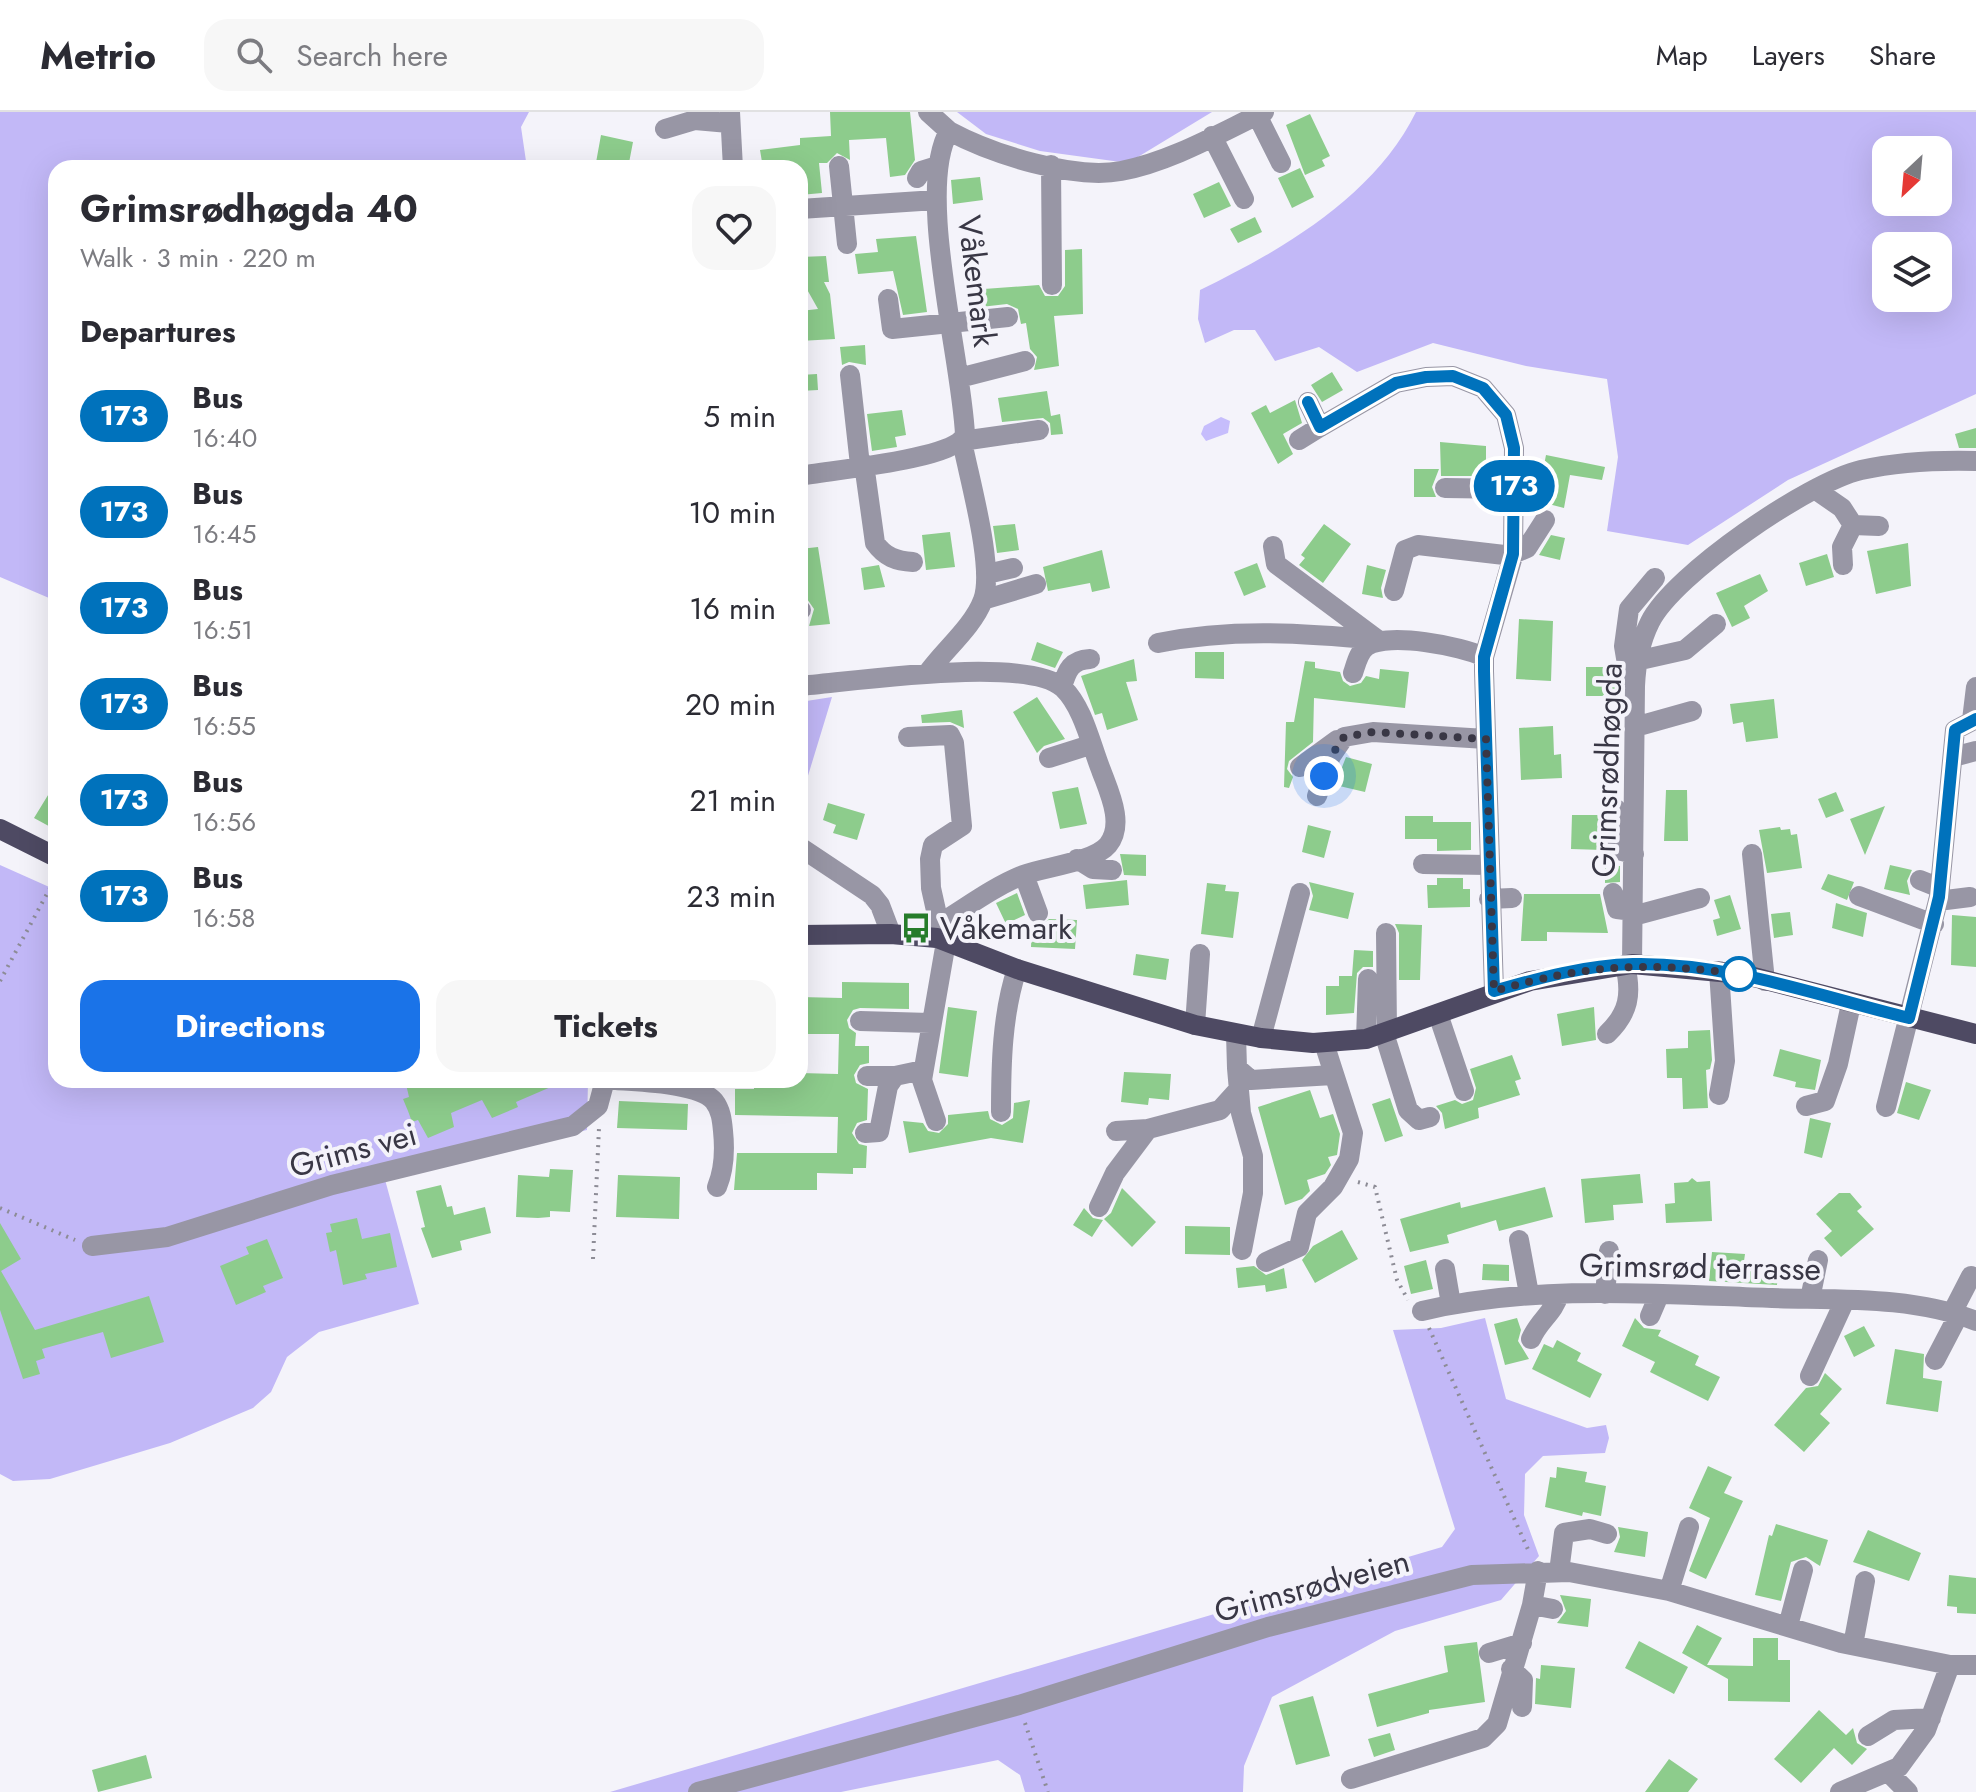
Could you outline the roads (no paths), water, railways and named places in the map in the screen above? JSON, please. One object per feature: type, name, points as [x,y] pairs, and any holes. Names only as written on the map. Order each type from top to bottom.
[{"type":"main road","points":[[0,829],[48,853]]},
{"type":"main road","points":[[808,935],[940,935],[1017,969],[1195,1025],[1261,1038],[1324,1043],[1379,1035],[1494,991],[1573,972],[1629,965],[1719,971],[1976,1034]]},
{"type":"street","points":[[928,112],[949,131],[974,144],[1051,165],[1096,173],[1144,165],[1261,114],[1281,163]]},
{"type":"street","points":[[665,129],[695,120],[729,118],[732,160]]},
{"type":"street","name":"Våkemark","points":[[949,131],[937,166],[936,200],[965,426],[962,441],[987,574],[983,600]]},
{"type":"street","points":[[1212,136],[1244,199]]},
{"type":"street","points":[[1051,165],[1052,285]]},
{"type":"street","points":[[839,166],[847,244]]},
{"type":"street","points":[[917,178],[921,171],[937,166]]},
{"type":"street","name":"Våkemark","points":[[808,208],[936,200]]},
{"type":"street","points":[[888,299],[892,329],[1008,317]]},
{"type":"street","points":[[959,378],[1025,361]]},
{"type":"street","points":[[850,375],[875,543],[882,552],[898,561],[913,562]]},
{"type":"street","points":[[1299,440],[1396,383],[1453,376],[1483,388],[1506,415],[1514,448],[1513,555],[1484,657],[1494,991]]},
{"type":"street","points":[[1308,402],[1320,427]]},
{"type":"street","points":[[808,474],[919,457],[962,441],[1039,430]]},
{"type":"street","name":"Grimsrødhøgda","points":[[1607,1034],[1621,1021],[1629,1003],[1636,661],[1650,621],[1684,580],[1733,540],[1816,490],[1859,471],[1941,460],[1976,461]]},
{"type":"street","points":[[1445,488],[1514,489]]},
{"type":"street","points":[[1816,490],[1842,508],[1853,525]]},
{"type":"street","points":[[1394,591],[1405,550],[1418,545],[1513,555],[1527,548],[1545,520]]},
{"type":"street","points":[[1853,525],[1879,526]]},
{"type":"street","points":[[1843,565],[1842,547],[1853,525]]},
{"type":"street","points":[[1273,546],[1276,564],[1378,640]]},
{"type":"street","points":[[987,574],[1013,568]]},
{"type":"street","points":[[1635,686],[1627,673],[1624,646],[1629,609],[1655,578]]},
{"type":"street","points":[[927,674],[983,600],[1036,584]]},
{"type":"street","points":[[1636,661],[1685,650],[1716,624]]},
{"type":"street","points":[[1158,643],[1204,633],[1323,635],[1441,643],[1463,647],[1484,657]]},
{"type":"street","points":[[1353,673],[1363,648],[1378,640]]},
{"type":"street","points":[[1062,687],[1068,668],[1090,659]]},
{"type":"street","points":[[808,685],[927,674],[1032,674],[1062,687],[1070,696],[1114,805],[1115,822],[1107,846],[1077,859],[1044,860],[940,935]]},
{"type":"street","points":[[1886,1107],[1945,883],[1955,730],[1974,719],[1976,687]]},
{"type":"street","points":[[1635,727],[1692,711]]},
{"type":"street","points":[[1300,767],[1344,737],[1373,732],[1486,739]]},
{"type":"street","points":[[908,737],[950,735],[954,743],[962,826],[933,845],[930,859],[940,935],[922,1080],[936,1121]]},
{"type":"street","points":[[1317,796],[1331,756],[1344,737]]},
{"type":"street","points":[[1049,758],[1090,745]]},
{"type":"street","points":[[1953,757],[1976,751]]},
{"type":"street","points":[[1616,809],[1618,850],[1634,854]]},
{"type":"street","points":[[808,852],[872,895],[880,905],[891,934]]},
{"type":"street","points":[[1752,854],[1765,981]]},
{"type":"street","points":[[1077,859],[1093,869],[1112,870]]},
{"type":"street","points":[[1423,864],[1488,865]]},
{"type":"street","points":[[1024,875],[1038,913]]},
{"type":"street","points":[[1920,880],[1945,883],[1970,897]]},
{"type":"street","points":[[1261,1038],[1300,893]]},
{"type":"street","points":[[1613,893],[1617,909],[1633,913],[1700,898]]},
{"type":"street","points":[[1859,896],[1934,924]]},
{"type":"street","points":[[1489,899],[1512,898]]},
{"type":"street","points":[[1379,1035],[1386,933]]},
{"type":"street","points":[[1195,1025],[1200,954]]},
{"type":"street","points":[[1001,1112],[1001,1068],[1008,1008],[1017,969]]},
{"type":"street","points":[[1719,971],[1725,1061],[1724,1084],[1719,1095]]},
{"type":"street","points":[[1368,979],[1379,1035],[1408,1110],[1419,1120],[1430,1117]]},
{"type":"street","points":[[1806,1106],[1825,1101],[1838,1064],[1851,1004]]},
{"type":"street","points":[[1438,1014],[1464,1091]]},
{"type":"street","points":[[860,1021],[930,1023]]},
{"type":"street","points":[[1236,1034],[1241,1113],[1253,1156],[1253,1193],[1242,1250]]},
{"type":"street","points":[[1266,1262],[1299,1247],[1307,1213],[1339,1176],[1349,1159],[1353,1133],[1324,1043]]},
{"type":"street","points":[[1237,1068],[1251,1080],[1333,1075]]},
{"type":"street","points":[[867,1076],[895,1076],[923,1070]]},
{"type":"street","points":[[865,1133],[879,1132],[888,1086],[895,1076]]},
{"type":"street","name":"Grims vei","points":[[92,1246],[167,1237],[332,1185],[573,1126],[598,1106],[603,1088]]},
{"type":"street","points":[[678,1088],[694,1090],[714,1101],[721,1114],[724,1138],[721,1176],[717,1187]]},
{"type":"street","points":[[1116,1131],[1148,1129],[1220,1110],[1239,1089]]},
{"type":"street","points":[[1099,1207],[1115,1173],[1148,1129]]},
{"type":"street","points":[[1519,1240],[1529,1294]]},
{"type":"street","points":[[1605,1294],[1609,1251]]},
{"type":"street","points":[[1810,1299],[1818,1260]]},
{"type":"street","points":[[1445,1269],[1451,1304]]},
{"type":"street","points":[[1935,1360],[1963,1315],[1971,1276]]},
{"type":"street","name":"Grimsrød terrasse","points":[[1422,1311],[1529,1294],[1605,1294],[1845,1300],[1963,1315]]},
{"type":"street","points":[[1531,1339],[1537,1324],[1555,1309],[1559,1294]]},
{"type":"street","points":[[1650,1316],[1659,1295]]},
{"type":"street","points":[[1810,1376],[1845,1300]]},
{"type":"street","points":[[1669,1591],[1689,1527]]},
{"type":"street","points":[[1559,1572],[1564,1533],[1590,1529],[1607,1534]]},
{"type":"street","points":[[1788,1626],[1803,1570]]},
{"type":"street","points":[[1351,1779],[1483,1738],[1497,1724],[1511,1669],[1522,1643],[1538,1571]]},
{"type":"street","name":"Grimsrødveien","points":[[698,1792],[1019,1705],[1268,1627],[1472,1575],[1559,1572],[1669,1591],[1853,1645],[1950,1665],[1976,1665]]},
{"type":"street","points":[[1853,1645],[1865,1581]]},
{"type":"street","points":[[1532,1605],[1553,1609]]},
{"type":"street","points":[[1489,1653],[1522,1643]]},
{"type":"street","points":[[1840,1792],[1899,1767],[1931,1718],[1950,1665]]},
{"type":"street","points":[[1511,1669],[1523,1680],[1522,1707]]},
{"type":"street","points":[[1868,1736],[1894,1720],[1931,1718]]},
{"type":"street","points":[[1888,1772],[1908,1792]]},
{"type":"place","name":"Våkemark","points":[[916,928]]}]
